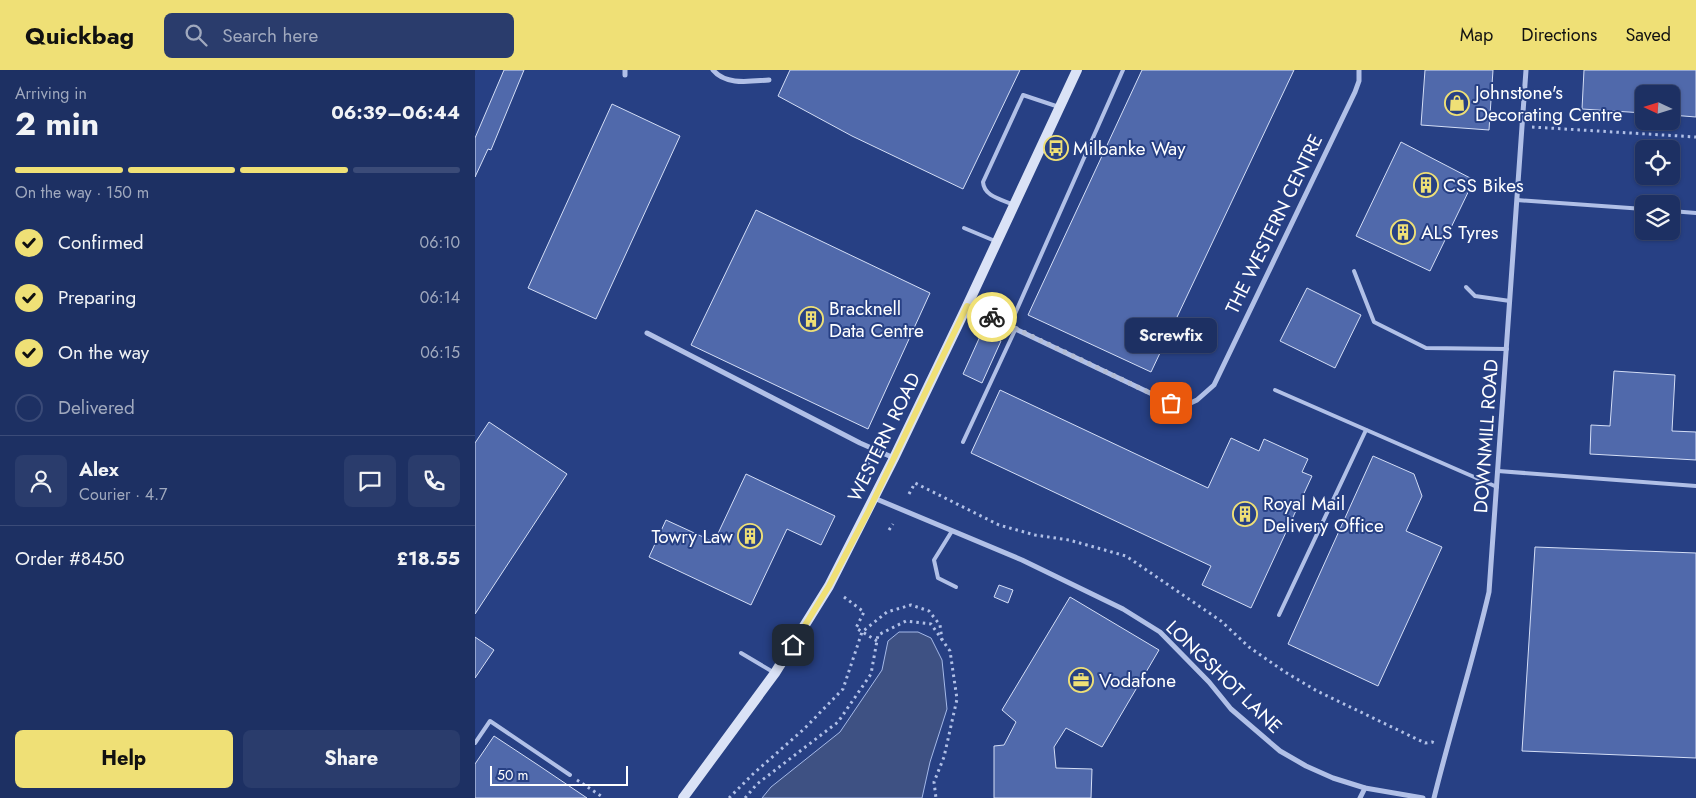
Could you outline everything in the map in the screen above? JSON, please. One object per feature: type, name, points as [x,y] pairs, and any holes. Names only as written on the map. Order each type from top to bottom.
[{"type":"street","points":[[713,70],[733,82],[769,80]]},
{"type":"street","name":"WESTERN ROAD","points":[[683,798],[775,673],[829,586],[894,458],[1015,205],[1077,70]]},
{"type":"street","name":"THE WESTERN CENTRE","points":[[967,306],[1171,403],[1184,406],[1197,400],[1214,385],[1355,92],[1359,81],[1359,70]]},
{"type":"street","name":"DOWNMILL ROAD","points":[[1434,798],[1446,748],[1481,628],[1489,592],[1526,70]]},
{"type":"street","points":[[647,333],[860,443],[894,458]]},
{"type":"street","name":"LONGSHOT LANE","points":[[874,498],[1022,560],[1131,614],[1159,632],[1209,682],[1231,709],[1280,751],[1306,766],[1333,778],[1365,788],[1423,798]]},
{"type":"street","points":[[1360,798],[1365,788]]},
{"type":"lane","points":[[963,442],[1123,70]]},
{"type":"lane","points":[[1525,93],[1542,94]]},
{"type":"lane","points":[[1015,205],[987,193],[983,182],[1023,95],[1060,108]]},
{"type":"lane","points":[[1517,200],[1635,208]]},
{"type":"lane","points":[[1680,212],[1696,213]]},
{"type":"lane","points":[[964,228],[997,242]]},
{"type":"lane","points":[[1353,271],[1374,322],[1426,348],[1507,349]]},
{"type":"lane","points":[[1466,287],[1475,296],[1510,302]]},
{"type":"lane","points":[[1275,390],[1497,488]]},
{"type":"lane","points":[[1279,615],[1366,430]]},
{"type":"lane","points":[[1498,472],[1696,486]]},
{"type":"lane","points":[[952,531],[935,560],[938,578],[956,587]]},
{"type":"lane","points":[[741,653],[775,673]]},
{"type":"lane","points":[[475,743],[490,721],[570,775]]},
{"type":"path","points":[[1531,127],[1696,137]]},
{"type":"path","name":"LONGSHOT LANE","points":[[909,494],[915,482],[999,524],[1035,535],[1069,540],[1126,556],[1221,621],[1249,646],[1301,682],[1425,743],[1432,742]]},
{"type":"path","points":[[889,530],[893,524]]},
{"type":"path","points":[[843,597],[864,612],[856,628],[877,641]]},
{"type":"path","points":[[729,798],[804,729],[843,689],[862,632],[887,612],[911,605],[929,611],[940,625],[943,640]]},
{"type":"path","points":[[745,798],[757,784],[838,722],[871,674],[878,635],[906,621],[931,624],[950,651],[957,699],[944,757],[934,782],[936,798]]},
{"type":"path","points":[[570,775],[604,798]]},
{"type":"water","points":[[899,632],[918,632],[931,638],[942,660],[947,709],[930,762],[922,798],[762,798],[771,787],[840,732],[882,670],[888,641]]},
{"type":"building","points":[[504,70],[524,70],[491,150],[488,149],[475,177],[475,138]]},
{"type":"building","points":[[790,70],[1020,70],[963,189],[852,136],[778,96]]},
{"type":"building","points":[[1142,70],[1294,70],[1151,372],[1028,315]]},
{"type":"building","name":"Johnstone's Decorating Centre","points":[[1425,70],[1493,70],[1489,130],[1421,125]]},
{"type":"building","points":[[1584,70],[1696,70],[1696,117],[1680,116],[1680,85],[1635,85],[1635,112],[1582,109]]},
{"type":"building","points":[[612,104],[680,136],[596,319],[528,288]]},
{"type":"building","points":[[1401,142],[1474,180],[1430,271],[1356,236]]},
{"type":"building","name":"Bracknell Data Centre","points":[[756,210],[930,293],[868,429],[691,345]]},
{"type":"building","points":[[1307,288],[1361,315],[1335,368],[1280,341]]},
{"type":"building","points":[[982,332],[1001,341],[982,383],[963,374]]},
{"type":"building","points":[[1614,371],[1675,375],[1672,431],[1696,432],[1696,460],[1590,454],[1591,425],[1610,426]]},
{"type":"building","points":[[1000,390],[1208,488],[1231,438],[1259,451],[1264,439],[1308,459],[1302,472],[1312,476],[1251,608],[1202,585],[1211,566],[971,453]]},
{"type":"building","points":[[489,422],[567,474],[475,614],[475,443]]},
{"type":"building","points":[[1373,456],[1414,474],[1422,496],[1406,531],[1442,547],[1378,686],[1288,644]]},
{"type":"building","name":"Towry Law","points":[[746,474],[835,516],[821,545],[787,529],[751,605],[649,557],[666,520],[714,542]]},
{"type":"building","points":[[1535,547],[1696,553],[1696,758],[1522,751]]},
{"type":"building","points":[[999,585],[1013,590],[1008,603],[994,597]]},
{"type":"building","name":"Vodafone","points":[[1070,597],[1159,650],[1102,747],[1066,728],[1054,747],[1056,768],[1092,769],[1091,798],[994,798],[994,746],[1004,745],[1016,722],[1002,710]]},
{"type":"building","points":[[475,637],[494,650],[475,678]]},
{"type":"building","points":[[494,736],[587,798],[475,798],[475,764]]},
{"type":"way so far","points":[[992,317],[1171,403]]},
{"type":"place","name":"Johnstone's Decorating Centre","points":[[1457,103]]},
{"type":"place","name":"Milbanke Way","points":[[1056,148]]},
{"type":"place","name":"CSS Bikes","points":[[1426,185]]},
{"type":"place","name":"ALS Tyres","points":[[1403,232]]},
{"type":"place","name":"Bracknell Data Centre","points":[[811,319]]},
{"type":"place","name":"Screwfix","points":[[1171,403]]},
{"type":"place","name":"Royal Mail Delivery Office","points":[[1245,514]]},
{"type":"place","name":"Towry Law","points":[[750,536]]},
{"type":"place","name":"Vodafone","points":[[1081,680]]},
{"type":"route","points":[[793,645],[829,586],[867,514],[967,306],[992,317]]}]
